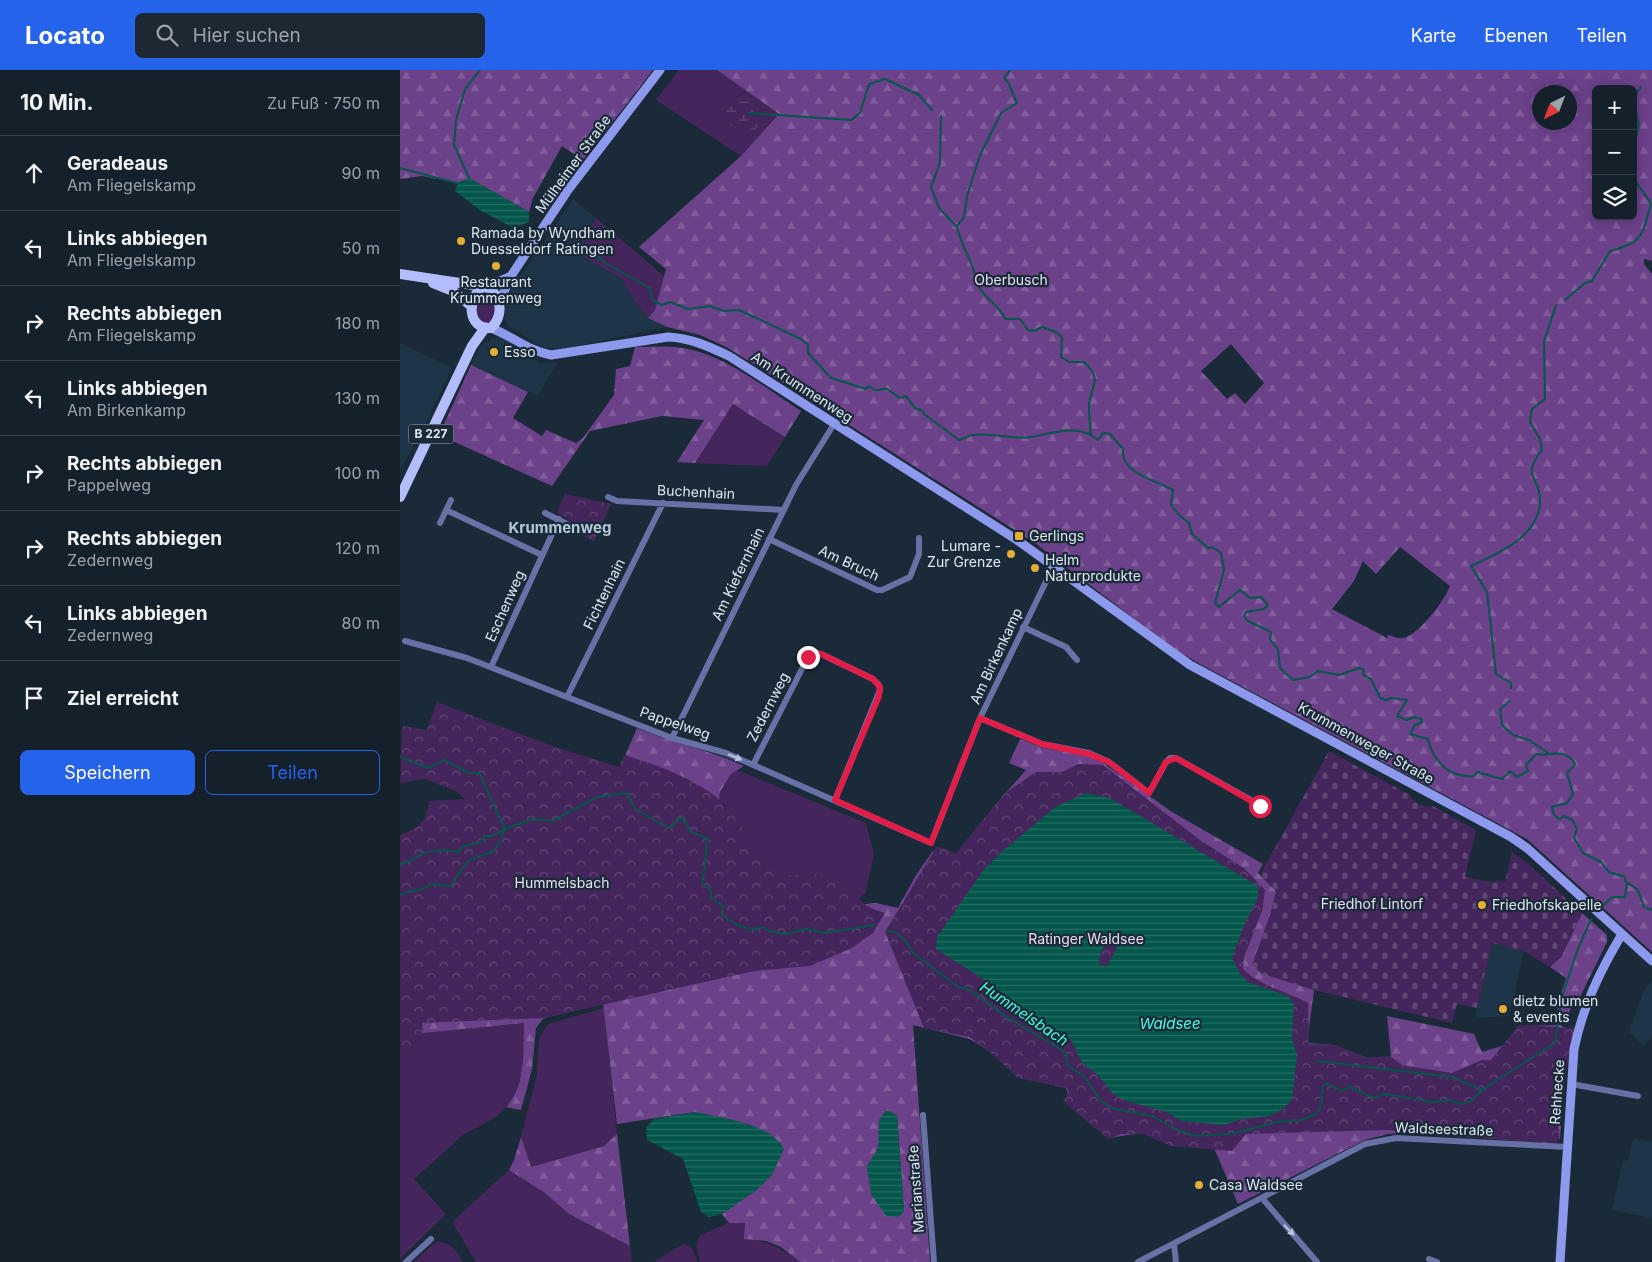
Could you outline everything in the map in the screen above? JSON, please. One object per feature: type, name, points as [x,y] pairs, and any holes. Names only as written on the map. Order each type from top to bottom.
[{"type":"main road","name":"Mülheimer Straße","points":[[499,303],[511,276],[587,163],[660,70]]},
{"type":"main road","points":[[400,276],[430,282],[453,291],[471,306],[473,297],[484,287],[511,276]]},
{"type":"main road","points":[[400,276],[484,287],[497,296],[499,303],[498,318]]},
{"type":"main road","name":"B 227","points":[[471,306],[474,321],[472,346]]},
{"type":"main road","name":"B 227","points":[[400,497],[403,484],[472,346],[498,318]]},
{"type":"main road","name":"Am Krummenweg","points":[[498,318],[509,334]]},
{"type":"main road","points":[[474,321],[488,328]]},
{"type":"main road","name":"Am Krummenweg","points":[[488,328],[509,334],[531,349],[552,355],[651,337],[684,338],[705,344],[729,356],[1054,565]]},
{"type":"main road","name":"Krummenweger Straße","points":[[1054,565],[1164,648],[1190,665],[1510,836],[1527,848],[1652,961]]},
{"type":"main road","name":"Rehhecke","points":[[1560,1262],[1574,1049],[1580,1022],[1601,969],[1622,934]]},
{"type":"street","name":"Am Kiefernhain","points":[[672,738],[796,486],[834,424]]},
{"type":"street","name":"Buchenhain","points":[[608,497],[617,501],[784,510]]},
{"type":"street","points":[[440,523],[450,500]]},
{"type":"street","name":"Fichtenhain","points":[[567,697],[663,503]]},
{"type":"street","points":[[446,510],[542,555]]},
{"type":"street","points":[[545,513],[571,526]]},
{"type":"street","name":"Eschenweg","points":[[491,667],[559,519]]},
{"type":"street","name":"Am Bruch","points":[[769,539],[876,590],[882,590],[910,577],[919,554],[919,538]]},
{"type":"street","name":"Am Birkenkamp","points":[[931,843],[980,718],[1054,565]]},
{"type":"street","points":[[1024,627],[1066,647],[1076,660]]},
{"type":"street","name":"Pappelweg","points":[[405,641],[491,667],[672,738],[726,753],[931,843]]},
{"type":"street","name":"Zedernweg","points":[[753,765],[808,657],[814,653],[821,654],[873,679],[879,685],[880,690],[835,800]]},
{"type":"street","points":[[980,718],[1042,744],[1089,754],[1109,762],[1149,793],[1166,762],[1176,758],[1260,806]]},
{"type":"street","points":[[1571,1084],[1638,1096]]},
{"type":"street","name":"Merianstraße","points":[[923,1115],[934,1262]]},
{"type":"street","name":"Waldseestraße","points":[[1138,1262],[1365,1144],[1396,1138],[1568,1147]]},
{"type":"street","points":[[1262,1198],[1317,1262]]},
{"type":"street","points":[[406,1262],[431,1239]]},
{"type":"street","points":[[1174,1244],[1176,1262]]},
{"type":"street","points":[[1429,1259],[1437,1262]]},
{"type":"shaded area","points":[[573,199],[596,218],[576,253],[622,279],[630,295],[648,318],[667,327],[563,349],[545,348],[509,327],[504,318],[507,299],[517,278],[524,271]]},
{"type":"shaded area","points":[[493,337],[503,337],[539,363],[558,362],[538,396],[471,365],[480,347]]},
{"type":"shaded area","points":[[400,343],[452,368],[424,427],[400,470]]},
{"type":"shaded area","points":[[1492,943],[1524,951],[1509,1016],[1475,1018]]},
{"type":"shaded area","points":[[1652,981],[1652,1036],[1644,1046],[1629,1032],[1644,990]]},
{"type":"shaded area","points":[[1633,1138],[1652,1142],[1652,1218],[1612,1210],[1623,1160],[1628,1161]]},
{"type":"green space","points":[[400,70],[653,70],[583,160],[562,146],[533,198],[529,212],[469,178],[458,183],[422,176],[400,179]]},
{"type":"green space","points":[[679,70],[717,70],[779,114],[741,156],[656,100]]},
{"type":"green space","name":"Oberbusch","points":[[717,70],[1652,70],[1652,261],[1644,259],[1644,264],[1652,274],[1652,952],[1527,839],[1171,647],[1035,543],[728,348],[700,335],[667,327],[648,318],[655,310],[666,269],[639,247],[741,156],[779,114]],"holes":[[[1231,344],[1264,383],[1245,404],[1235,393],[1227,399],[1201,371]],[[1400,547],[1450,586],[1437,608],[1416,631],[1403,638],[1388,635],[1387,638],[1332,609],[1354,581],[1363,561],[1376,574]]]},
{"type":"green space","points":[[749,101],[759,124],[755,131],[733,128],[721,112],[725,103]]},
{"type":"green space","points":[[596,218],[664,276],[655,310],[648,318],[630,295],[622,279],[576,253]]},
{"type":"green space","points":[[483,294],[488,294],[495,300],[494,315],[490,324],[482,324],[477,312],[478,301]]},
{"type":"green space","points":[[635,347],[674,347],[708,355],[741,371],[801,411],[785,437],[733,404],[695,463],[677,462],[704,420],[662,416],[590,431],[552,486],[439,435],[471,365],[528,392],[513,418],[542,436],[546,430],[576,443],[583,438],[614,395],[616,369],[630,366]]},
{"type":"green space","points":[[733,404],[785,437],[767,466],[695,463]]},
{"type":"green space","points":[[565,494],[611,504],[594,541],[572,531],[575,523],[557,513]]},
{"type":"green space","name":"Hummelsbach","points":[[437,702],[552,746],[619,767],[624,755],[671,771],[702,787],[729,808],[738,820],[754,854],[770,870],[787,875],[820,874],[834,877],[850,887],[867,906],[885,913],[873,933],[852,948],[810,966],[754,971],[543,1018],[422,1023],[423,1035],[400,1055],[400,835],[421,823],[426,814],[429,801],[465,799],[456,791],[425,779],[400,783],[403,726],[427,730]]},
{"type":"green space","points":[[637,728],[718,755],[744,766],[731,774],[720,792],[716,828],[729,851],[846,906],[876,903],[898,908],[916,875],[933,851],[948,856],[956,854],[1026,770],[1009,763],[1020,739],[1043,748],[1086,755],[1099,760],[1172,812],[1263,864],[1258,873],[1276,891],[1261,973],[1314,990],[1307,1043],[1334,1045],[1367,1058],[1391,1057],[1387,1016],[1474,1034],[1482,1052],[1505,1045],[1519,1026],[1560,1025],[1568,1030],[1560,1138],[1556,1143],[1408,1133],[1388,1134],[1365,1140],[1238,1204],[1214,1148],[1141,1133],[1109,1138],[1069,1097],[1066,1088],[1019,1077],[988,1050],[970,1039],[913,1025],[930,1262],[800,1262],[781,1247],[766,1241],[744,1239],[745,1223],[729,1223],[722,1214],[755,1191],[772,1175],[695,1112],[617,1124],[603,1003],[544,1018],[536,1028],[532,1069],[521,1110],[506,1107],[517,1089],[520,1078],[524,1023],[402,1035],[614,782]],"holes":[[[887,1111],[897,1115],[904,1211],[867,1167],[878,1148]]]},
{"type":"green space","name":"Friedhof Lintorf","points":[[1329,751],[1410,795],[1419,804],[1433,806],[1476,830],[1465,877],[1495,883],[1495,880],[1505,882],[1512,852],[1525,861],[1582,913],[1561,957],[1550,967],[1524,951],[1492,943],[1477,1008],[1457,1004],[1452,1023],[1314,990],[1261,973],[1252,965],[1270,915],[1276,891],[1262,877],[1261,873]]},
{"type":"green space","name":"Ratinger Waldsee","points":[[1078,764],[1103,765],[1200,840],[1245,869],[1265,890],[1262,911],[1244,957],[1243,969],[1257,980],[1308,1003],[1309,1044],[1335,1045],[1366,1058],[1390,1056],[1402,1065],[1452,1073],[1482,1060],[1491,1060],[1519,1025],[1574,1028],[1566,1072],[1558,1095],[1559,1139],[1555,1144],[1388,1130],[1246,1134],[1232,1151],[1171,1146],[1143,1134],[1121,1134],[1108,1139],[1063,1101],[1069,1093],[1067,1088],[1018,1078],[985,1048],[969,1037],[924,1028],[885,932],[937,846],[956,853],[1005,793],[1036,772],[1062,772]]},
{"type":"green space","points":[[737,770],[866,823],[874,854],[866,892],[858,900],[846,906],[729,852],[716,828],[720,792],[731,774]]},
{"type":"green space","points":[[1582,913],[1607,935],[1607,942],[1580,997],[1574,995],[1569,1014],[1557,1015],[1558,1003],[1566,978],[1550,967],[1561,957]]},
{"type":"green space","points":[[604,1008],[617,1134],[604,1146],[531,1167],[521,1137],[537,1074],[539,1038],[548,1024]]},
{"type":"green space","points":[[524,1023],[522,1071],[513,1099],[496,1117],[463,1135],[414,1179],[446,1214],[400,1259],[401,1035]]},
{"type":"green space","points":[[617,1134],[630,1246],[569,1214],[545,1193],[509,1170],[521,1137],[531,1167],[604,1146]]},
{"type":"green space","points":[[509,1170],[545,1193],[569,1214],[630,1246],[632,1262],[476,1262],[452,1222]]},
{"type":"green space","points":[[745,1222],[744,1239],[760,1241],[774,1246],[800,1262],[700,1262],[696,1246],[700,1235],[729,1223]]},
{"type":"green space","points":[[438,1242],[454,1248],[463,1262],[414,1262],[432,1245]]},
{"type":"green space","points":[[683,1244],[691,1247],[698,1262],[654,1262]]},
{"type":"water","points":[[469,178],[529,212],[529,222],[514,228],[481,211],[455,191],[458,183]]},
{"type":"water","name":"Waldsee","points":[[1086,793],[1110,798],[1258,886],[1258,897],[1244,926],[1232,958],[1240,974],[1248,982],[1288,996],[1294,1004],[1292,1038],[1297,1055],[1292,1100],[1283,1109],[1270,1116],[1242,1119],[1224,1125],[1181,1121],[1167,1112],[1126,1101],[1112,1093],[1097,1074],[1083,1064],[1071,1040],[1018,1009],[991,984],[936,949],[937,937],[985,868],[1055,807]],"holes":[[[1107,942],[1117,948],[1106,967],[1099,964],[1101,952]]]},
{"type":"water","points":[[886,1110],[897,1115],[904,1211],[899,1217],[886,1216],[871,1194],[867,1167],[878,1148],[879,1120]]},
{"type":"water","points":[[695,1112],[731,1119],[757,1127],[777,1140],[784,1149],[772,1175],[755,1191],[722,1214],[709,1217],[701,1212],[683,1159],[647,1140],[646,1127],[654,1119]]},
{"type":"waterway","points":[[469,178],[454,145],[456,120],[465,89],[480,70]]},
{"type":"waterway","points":[[1010,70],[1004,78],[1008,82],[1017,103],[1001,113],[980,155],[967,196],[964,217],[957,226],[977,283],[983,293],[1000,310],[1005,319],[1020,319],[1028,330],[1034,331],[1042,327],[1056,332],[1062,337],[1061,357],[1069,362],[1084,362],[1090,368],[1095,379],[1089,406],[1091,435],[1098,440],[1103,433],[1110,434],[1123,449],[1127,464],[1133,470],[1173,490],[1171,505],[1189,523],[1192,534],[1208,548],[1212,547],[1221,553],[1224,570],[1215,603],[1219,607],[1240,590],[1250,598],[1261,597],[1268,605],[1264,609],[1246,612],[1244,616],[1248,621],[1271,632],[1270,640],[1278,649],[1280,668],[1293,680],[1310,677],[1318,671],[1339,675],[1359,668],[1364,670],[1363,675],[1371,679],[1380,698],[1386,700],[1391,698],[1407,700],[1397,716],[1407,720],[1414,717],[1421,719],[1422,722],[1415,725],[1410,734],[1428,739],[1438,761],[1450,771],[1465,776],[1474,776],[1477,772],[1502,779],[1510,771],[1517,777],[1528,771],[1526,765],[1536,754],[1557,753],[1566,755],[1575,764],[1567,773],[1573,794],[1567,803],[1552,807],[1554,814],[1560,819],[1564,816],[1572,820],[1577,829],[1574,838],[1583,853],[1601,862],[1609,872],[1625,877],[1625,881],[1638,890],[1644,907],[1652,910]]},
{"type":"waterway","points":[[749,113],[851,120],[860,113],[869,84],[885,79],[919,95],[932,110]]},
{"type":"waterway","points":[[1637,132],[1638,120],[1635,99],[1641,87]]},
{"type":"waterway","points":[[941,116],[940,163],[931,187],[939,208],[956,226]]},
{"type":"waterway","points":[[400,168],[460,184]]},
{"type":"waterway","points":[[1565,300],[1585,283],[1592,281],[1610,251],[1636,241],[1640,236],[1646,223],[1651,203],[1637,184]]},
{"type":"waterway","points":[[586,246],[605,263],[650,288],[652,300],[662,305],[670,302],[688,309],[710,306],[724,311],[739,310],[801,339],[808,345],[808,353],[831,378],[866,389],[869,386],[875,390],[887,389],[900,398],[906,396],[915,408],[923,411],[924,414],[959,440],[980,434],[1024,438],[1069,430],[1091,435]]},
{"type":"waterway","points":[[1511,688],[1511,683],[1496,674],[1487,592],[1471,566],[1493,556],[1516,542],[1526,533],[1538,512],[1539,492],[1533,476],[1532,466],[1542,450],[1540,439],[1530,422],[1532,409],[1545,399],[1544,342],[1556,305]]},
{"type":"waterway","points":[[1510,701],[1500,709],[1502,725],[1513,735],[1529,740],[1548,753]]},
{"type":"waterway","points":[[400,757],[428,768],[445,760],[469,773],[479,773],[505,829],[495,849],[489,854],[471,860],[463,867],[450,886],[431,884],[423,889],[400,895]]},
{"type":"waterway","name":"Hummelsbach","points":[[400,864],[433,851],[458,852],[464,846],[481,842],[484,836],[492,836],[533,819],[552,821],[597,797],[627,793],[635,809],[669,828],[682,817],[691,832],[708,839],[702,883],[711,890],[711,898],[723,906],[722,915],[736,924],[752,929],[763,927],[769,931],[786,934],[806,929],[825,933],[875,925]]},
{"type":"waterway","name":"Hummelsbach","points":[[1604,905],[1612,897],[1625,897],[1627,883]]},
{"type":"waterway","name":"Hummelsbach","points":[[888,931],[895,932],[906,941],[913,953],[958,987],[968,989],[1005,1016],[1065,1052],[1068,1066],[1084,1076],[1100,1100],[1111,1108],[1152,1116],[1177,1130],[1195,1136],[1231,1134],[1277,1122],[1301,1120],[1316,1114],[1321,1107],[1323,1086],[1327,1083],[1341,1091],[1350,1087],[1374,1098],[1385,1094],[1432,1102],[1450,1100],[1461,1104],[1471,1101],[1482,1090],[1555,1043],[1561,999],[1578,949],[1591,919]]},
{"type":"waterway","points":[[1318,1061],[1452,1077],[1482,1090]]},
{"type":"place","name":"Ramada by Wyndham Duesseldorf Ratingen","points":[[461,241]]},
{"type":"place","name":"Restaurant Krummenweg","points":[[496,266]]},
{"type":"place","name":"Esso","points":[[494,352]]},
{"type":"place","name":"Gerlings","points":[[1019,536]]},
{"type":"place","name":"Lumare - Zur Grenze","points":[[1011,554]]},
{"type":"place","name":"Helm Naturprodukte","points":[[1035,568]]},
{"type":"place","name":"Friedhofskapelle","points":[[1482,905]]},
{"type":"place","name":"dietz blumen & events","points":[[1503,1009]]},
{"type":"place","name":"Casa Waldsee","points":[[1199,1185]]},
{"type":"district","name":"Krummenweg","points":[[560,528]]},
{"type":"route","points":[[808,657],[814,653],[821,654],[873,679],[880,687],[879,696],[835,800],[931,843],[980,718],[1042,744],[1089,754],[1109,762],[1149,793],[1166,762],[1170,758],[1176,758],[1260,806]]}]
